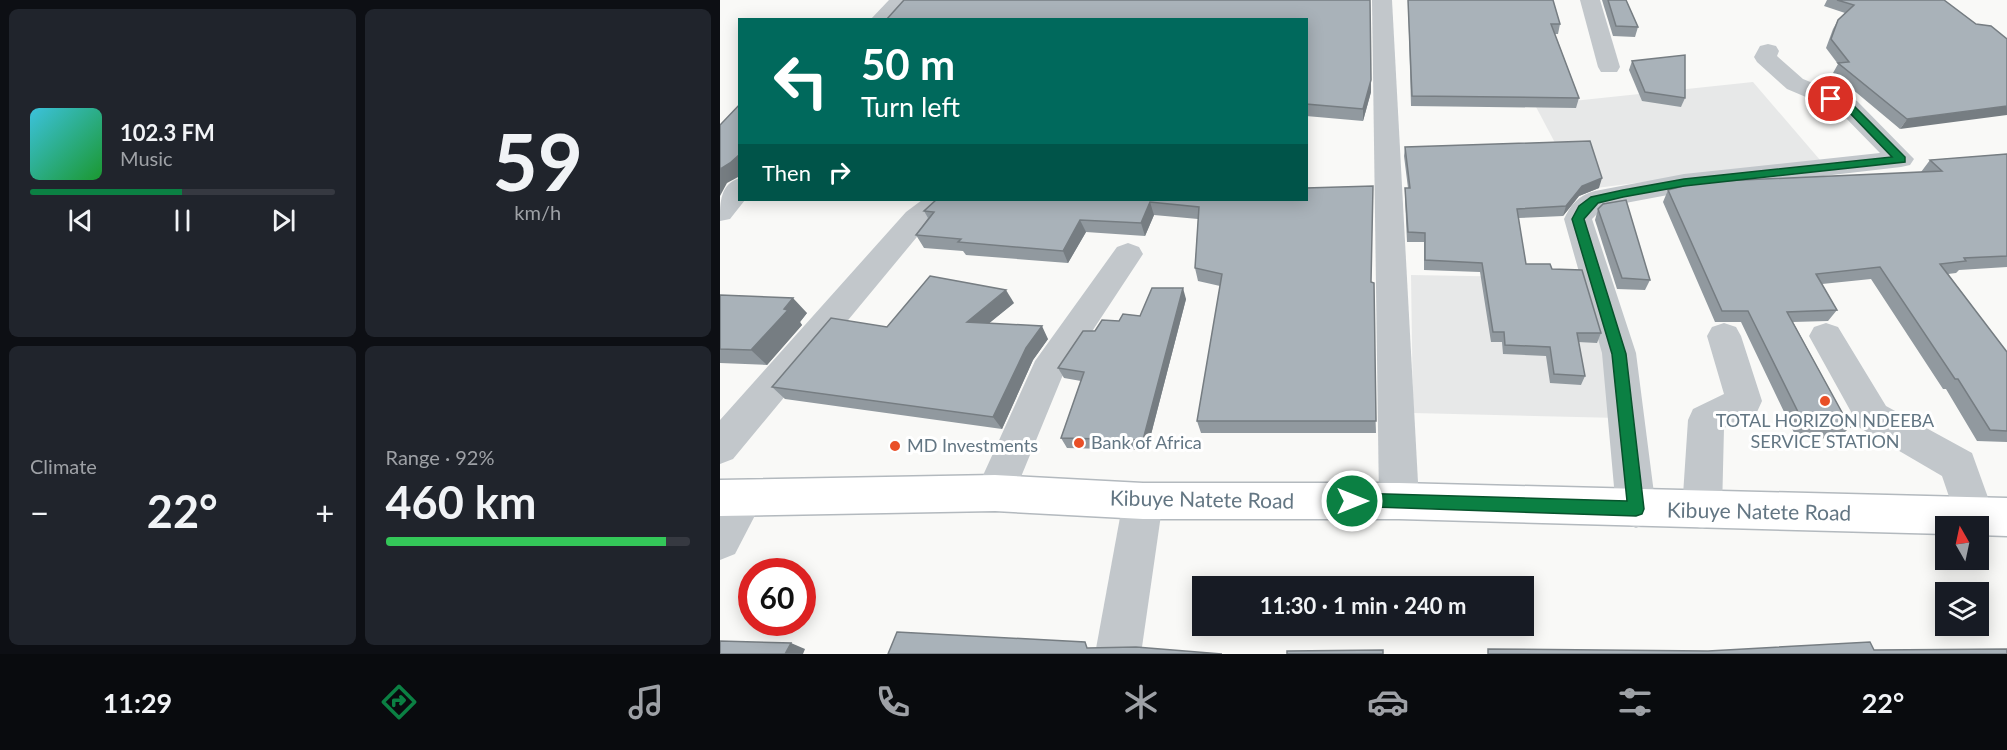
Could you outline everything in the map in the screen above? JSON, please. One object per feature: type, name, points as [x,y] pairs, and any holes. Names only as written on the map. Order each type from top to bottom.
[{"type":"main road","name":"Kibuye Natete Road","points":[[732,498],[995,493],[1143,501],[1399,501],[1991,517]]},
{"type":"street","points":[[882,18],[900,0]]},
{"type":"street","points":[[1383,0],[1399,501]]},
{"type":"street","points":[[1590,0],[1609,67]]},
{"type":"street","points":[[1636,509],[1619,354],[1578,219],[1583,209],[1595,200],[1684,183],[1901,159],[1848,106],[1795,84],[1766,57],[1768,51]]},
{"type":"street","points":[[720,212],[738,190]]},
{"type":"street","points":[[720,447],[916,219],[938,201]]},
{"type":"street","points":[[995,493],[1047,371],[1128,254]]},
{"type":"street","points":[[1702,510],[1706,420],[1744,401],[1724,336]]},
{"type":"street","points":[[1826,336],[1873,417],[1958,465],[1991,517]]},
{"type":"street","points":[[720,540],[732,498]]},
{"type":"street","points":[[1118,654],[1143,501]]},
{"type":"shaded area","points":[[1753,82],[1820,160],[1580,190],[1535,105]]},
{"type":"shaded area","points":[[1411,275],[1586,278],[1619,418],[1413,413]]},
{"type":"building","points":[[904,0],[1370,0],[1371,80],[1363,109],[1308,104],[1308,18],[888,18]]},
{"type":"building","points":[[1408,0],[1553,0],[1560,24],[1551,24],[1579,98],[1412,96]]},
{"type":"building","points":[[1608,0],[1626,0],[1638,27],[1616,26]]},
{"type":"building","points":[[1837,0],[1944,0],[1976,24],[1991,26],[2007,39],[2007,106],[1907,119],[1838,63],[1849,62],[1831,39],[1838,20],[1854,5]]},
{"type":"building","points":[[1685,55],[1685,98],[1645,92],[1632,61]]},
{"type":"building","points":[[738,106],[738,156],[720,169],[720,125]]},
{"type":"building","points":[[1590,141],[1602,178],[1582,186],[1566,206],[1517,209],[1526,264],[1550,264],[1552,269],[1582,270],[1601,333],[1577,333],[1585,376],[1554,374],[1550,347],[1505,345],[1504,332],[1493,332],[1482,263],[1425,260],[1425,233],[1408,232],[1405,188],[1410,188],[1405,147]]},
{"type":"building","points":[[2007,154],[2007,256],[1964,258],[1966,261],[1940,264],[2007,352],[2007,431],[1990,430],[1958,379],[1955,379],[1880,267],[1816,274],[1837,310],[1787,312],[1850,427],[1806,428],[1748,311],[1722,311],[1668,190],[1699,182],[1942,171],[1930,160]]},
{"type":"building","points":[[1373,186],[1371,282],[1374,283],[1376,421],[1197,421],[1222,274],[1195,268],[1199,207],[1150,202],[1141,223],[1080,220],[1063,251],[958,242],[961,239],[916,235],[934,212],[924,211],[935,201],[1308,201],[1308,188]]},
{"type":"building","points":[[1626,200],[1650,280],[1622,278],[1598,209],[1603,204]]},
{"type":"building","points":[[930,276],[1006,290],[967,322],[1042,326],[1026,348],[993,417],[772,387],[831,318],[887,327]]},
{"type":"building","points":[[1152,288],[1183,288],[1143,440],[1061,438],[1084,372],[1058,368],[1083,331],[1095,331],[1102,320],[1119,321],[1123,314],[1140,316]]},
{"type":"building","points":[[720,295],[793,298],[784,309],[788,310],[751,350],[720,349]]},
{"type":"building","points":[[897,632],[1085,642],[1087,648],[1136,647],[1222,654],[888,654]]},
{"type":"building","points":[[720,641],[791,643],[785,654],[720,654]]},
{"type":"building","points":[[1870,642],[1874,650],[2007,649],[2007,654],[1488,654],[1488,649],[1708,651]]},
{"type":"building","points":[[1383,650],[1383,654],[1287,654],[1287,651]]},
{"type":"place","name":"TOTAL HORIZON NDEEBA SERVICE STATION","points":[[1825,401]]},
{"type":"place","name":"Bank of Africa","points":[[1079,443]]},
{"type":"place","name":"MD Investments","points":[[895,446]]},
{"type":"route","points":[[1352,501],[1636,509],[1619,354],[1578,219],[1583,209],[1595,200],[1623,193],[1684,183],[1901,159],[1848,106],[1831,99]]}]
